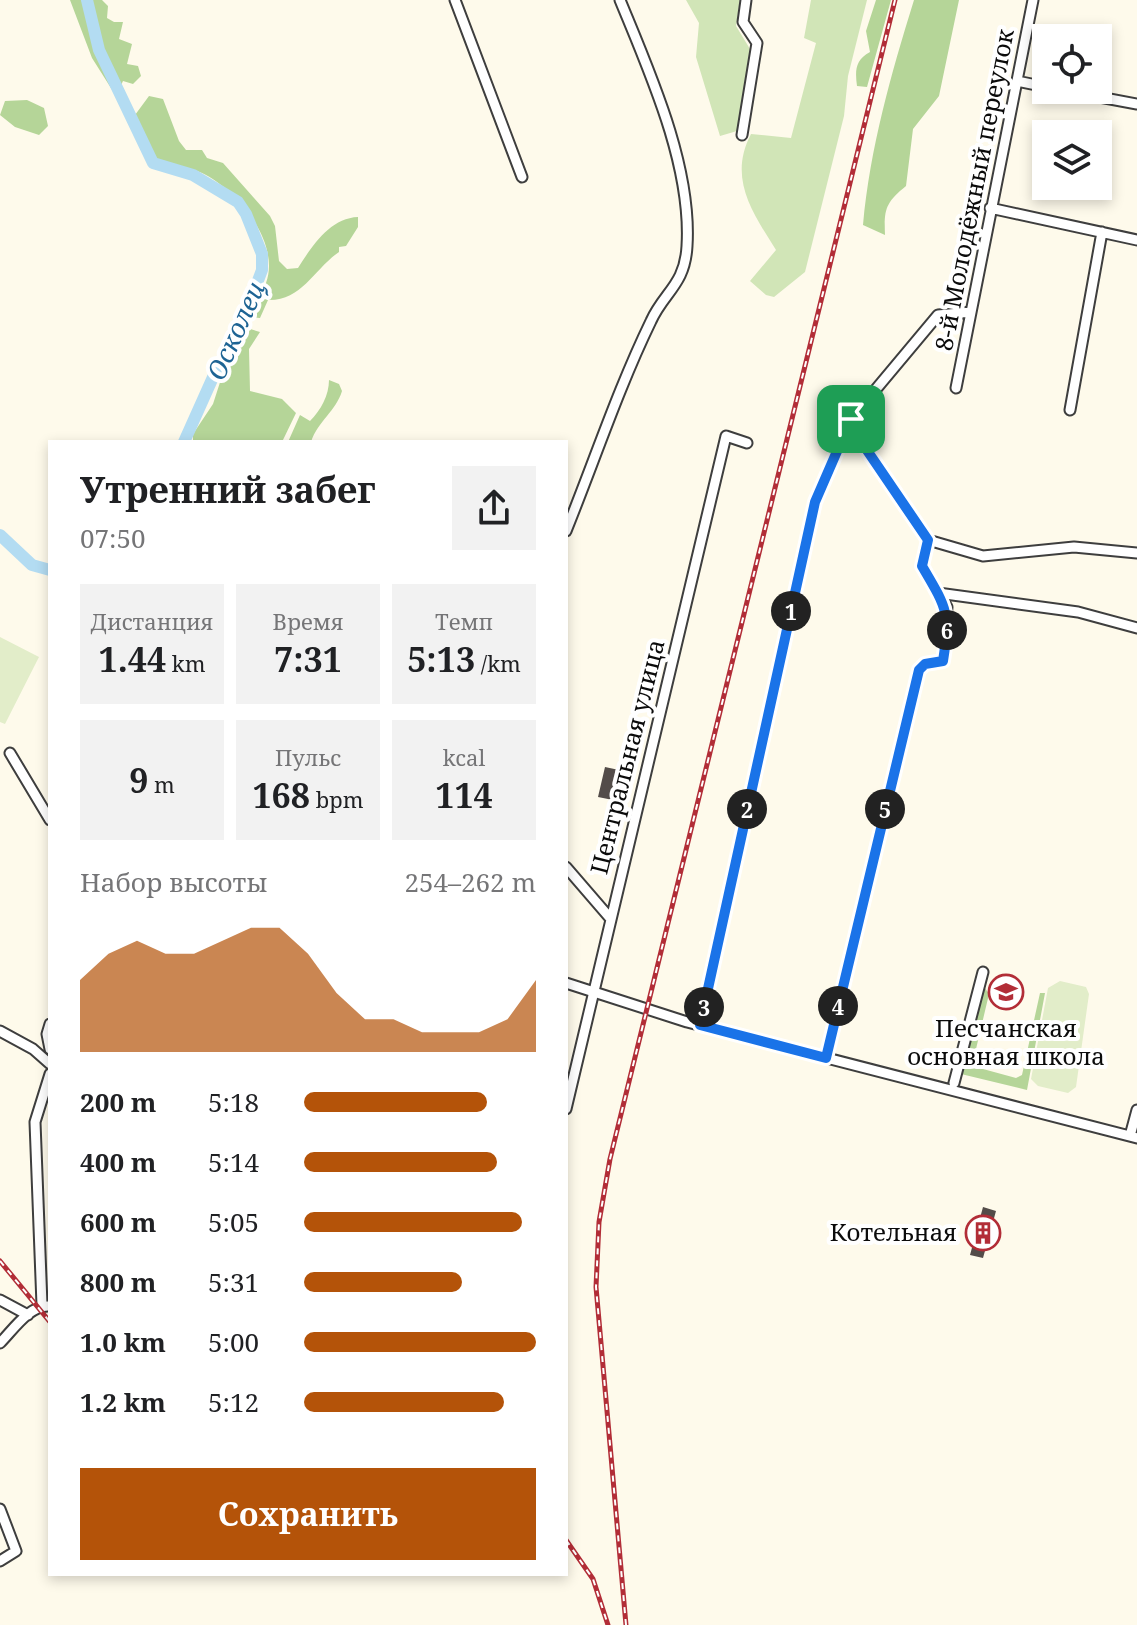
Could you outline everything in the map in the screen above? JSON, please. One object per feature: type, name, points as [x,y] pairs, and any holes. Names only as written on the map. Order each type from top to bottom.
[{"type":"street","points":[[455,0],[522,177]]},
{"type":"street","points":[[568,526],[652,318],[677,287],[687,249],[686,194],[648,69],[620,0]]},
{"type":"street","points":[[742,135],[757,43],[743,22],[746,0]]},
{"type":"street","name":"8-й Молодёжный переулок","points":[[956,388],[1033,0]]},
{"type":"street","points":[[1017,81],[1032,84]]},
{"type":"street","points":[[1112,99],[1137,104]]},
{"type":"street","points":[[990,208],[1137,240]]},
{"type":"street","points":[[1070,410],[1102,232]]},
{"type":"street","points":[[700,1025],[815,502],[851,419],[938,315],[971,312]]},
{"type":"street","points":[[851,419],[860,440],[928,540],[983,556],[1074,547],[1137,553]]},
{"type":"street","name":"Центральная улица","points":[[568,1100],[726,436],[747,443]]},
{"type":"street","points":[[844,436],[860,440]]},
{"type":"street","points":[[826,1058],[919,670],[925,664],[943,661],[947,607],[922,566],[928,540]]},
{"type":"street","points":[[938,593],[1078,612],[1137,628]]},
{"type":"street","points":[[10,753],[48,817]]},
{"type":"street","points":[[568,869],[610,918]]},
{"type":"street","points":[[954,1083],[983,972]]},
{"type":"street","points":[[568,984],[700,1025],[1134,1137],[1137,1110]]},
{"type":"street","points":[[0,1031],[33,1049],[48,1062]]},
{"type":"street","points":[[0,1343],[28,1315],[46,1306],[35,1122],[48,1080]]},
{"type":"street","points":[[0,1300],[28,1315]]},
{"type":"street","points":[[0,1509],[16,1551],[0,1561]]},
{"type":"green space","points":[[70,0],[102,0],[108,6],[107,18],[123,22],[119,39],[132,44],[127,64],[138,66],[141,76],[133,84],[123,81],[116,96],[92,58]]},
{"type":"green space","points":[[686,0],[740,0],[736,26],[750,49],[737,131],[720,136],[696,57],[699,23]]},
{"type":"green space","points":[[811,0],[867,0],[848,76],[844,116],[805,272],[774,297],[766,295],[750,281],[776,250],[751,208],[742,180],[742,165],[751,134],[791,138],[816,43],[804,38]]},
{"type":"green space","points":[[876,0],[891,0],[867,87],[857,86],[857,66],[870,52],[866,31]]},
{"type":"green space","points":[[914,0],[959,0],[939,96],[913,129],[906,186],[887,208],[885,235],[863,225],[866,196],[882,111]]},
{"type":"green space","points":[[149,96],[163,99],[179,141],[186,150],[202,150],[207,158],[223,163],[270,216],[275,226],[279,261],[287,269],[298,268],[330,228],[358,217],[358,227],[346,246],[339,247],[339,252],[299,290],[280,299],[268,300],[260,318],[250,317],[266,283],[269,267],[261,234],[241,204],[215,181],[202,173],[165,165],[150,157],[135,115]]},
{"type":"green space","points":[[27,100],[44,108],[48,126],[39,135],[15,127],[0,115],[5,101]]},
{"type":"green space","points":[[247,328],[260,332],[249,349],[250,391],[282,399],[296,413],[283,440],[193,440],[193,434],[213,404],[223,373]]},
{"type":"green space","points":[[329,380],[339,384],[342,391],[312,440],[289,440],[300,415],[310,421],[318,412]]},
{"type":"green space","points":[[0,637],[39,657],[5,724],[0,722]]},
{"type":"green space","points":[[1060,981],[1086,987],[1089,994],[1076,1087],[1068,1093],[1038,1086],[1031,1079],[1048,988]]},
{"type":"green space","points":[[985,988],[989,994],[972,1066],[1016,1078],[1022,1075],[1040,993],[1045,993],[1027,1090],[961,1074],[981,991]]},
{"type":"building","points":[[605,767],[619,770],[613,800],[598,797]]},
{"type":"building","name":"Котельная","points":[[983,1207],[996,1211],[983,1258],[970,1255]]},
{"type":"waterway","name":"Осколец","points":[[87,0],[99,50],[153,163],[193,175],[238,202],[262,254],[262,270],[239,331],[214,375],[185,440]]},
{"type":"waterway","name":"Осколец","points":[[0,535],[32,565],[48,569]]},
{"type":"railway","points":[[626,1625],[596,1287],[599,1222],[610,1159],[895,0]]},
{"type":"railway","points":[[0,1261],[48,1320]]},
{"type":"railway","points":[[568,1543],[593,1579],[608,1625]]},
{"type":"place","name":"Песчанская основная школа","points":[[1006,992]]},
{"type":"place","name":"Котельная","points":[[983,1233]]},
{"type":"route","points":[[851,419],[860,440],[928,540],[922,566],[947,607],[947,633],[943,661],[925,664],[919,670],[826,1058],[700,1025],[815,502],[851,419]]}]
